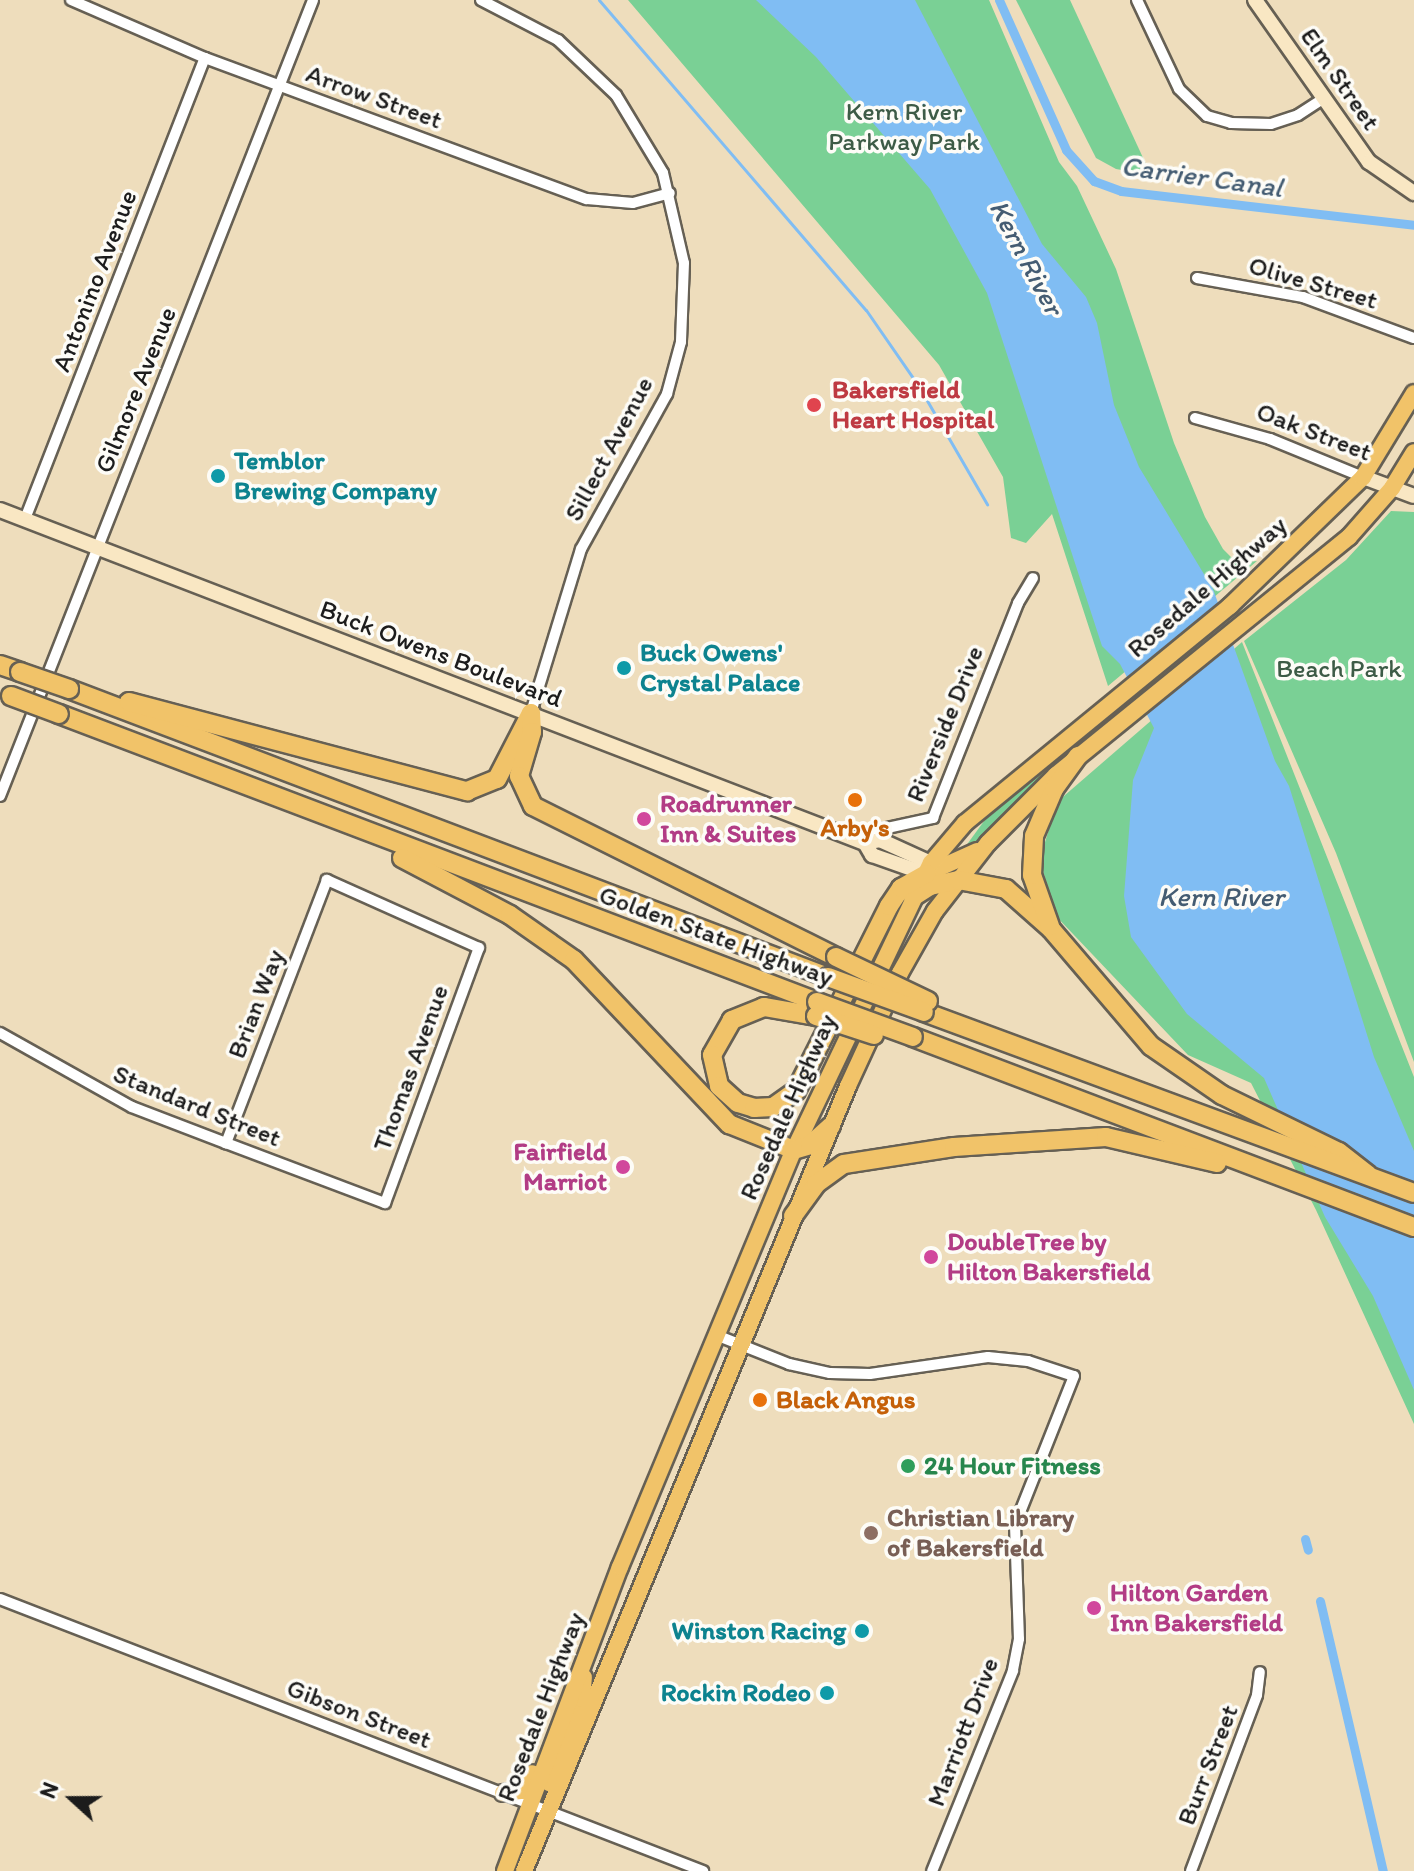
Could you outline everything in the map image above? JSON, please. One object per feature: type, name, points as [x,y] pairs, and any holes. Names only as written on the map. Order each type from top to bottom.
[{"type":"highway","name":"Golden State Highway","points":[[0,665],[828,977],[926,1006],[946,1019],[1414,1193]]},
{"type":"highway","points":[[69,689],[184,714],[467,791],[497,779],[531,713]]},
{"type":"highway","name":"Golden State Highway","points":[[6,694],[817,1009]]},
{"type":"highway","points":[[531,713],[532,732],[519,776],[533,806],[836,957],[926,1006]]},
{"type":"highway","points":[[1051,929],[1032,875],[1034,836],[1054,789],[1078,756]]},
{"type":"highway","points":[[321,817],[469,892],[555,944],[605,989],[729,1124],[794,1150],[810,1145],[831,1126]]},
{"type":"highway","points":[[913,897],[932,873]]},
{"type":"highway","points":[[1368,1175],[1339,1152],[1222,1095],[1151,1046],[1051,929],[1006,889],[932,873],[901,888],[889,906],[796,1091],[764,1108],[738,1103],[723,1091],[712,1055],[732,1020],[764,1007],[817,1009],[911,1042],[1022,1078],[1414,1227]]},
{"type":"highway","points":[[793,1216],[816,1184],[844,1164],[984,1145],[1106,1137],[1282,1177]]},
{"type":"main road","name":"Elm Street","points":[[1255,0],[1369,162],[1414,193]]},
{"type":"main road","points":[[1392,180],[1414,184]]},
{"type":"main road","name":"Rosedale Highway","points":[[932,873],[965,823],[1230,606],[1363,477],[1414,393]]},
{"type":"main road","name":"Rosedale Highway","points":[[524,1871],[831,1126],[884,1006],[935,911],[988,843],[1078,756],[1253,618],[1349,537],[1392,488],[1414,452]]},
{"type":"main road","name":"Oak Street","points":[[1363,477],[1414,496]]},
{"type":"main road","name":"Buck Owens Boulevard","points":[[0,510],[865,843],[872,855],[932,873]]},
{"type":"main road","points":[[935,911],[932,873],[988,843]]},
{"type":"main road","name":"Rosedale Highway","points":[[505,1871],[583,1663],[716,1335],[794,1150],[913,897]]},
{"type":"main road","points":[[503,1793],[523,1791],[567,1686],[583,1663]]},
{"type":"main road","points":[[549,1811],[545,1793],[582,1699],[583,1663]]},
{"type":"street","name":"Arrow Street","points":[[71,0],[280,87],[587,199],[633,203],[670,193]]},
{"type":"street","name":"Gilmore Avenue","points":[[0,796],[313,0]]},
{"type":"street","name":"Sillect Avenue","points":[[481,0],[558,40],[599,75],[641,130],[670,193],[685,289],[675,368],[644,442],[581,549],[531,713]]},
{"type":"street","points":[[1137,0],[1179,89],[1207,116],[1231,123],[1271,124],[1324,98]]},
{"type":"street","name":"Antonino Avenue","points":[[25,519],[205,58]]},
{"type":"street","name":"Olive Street","points":[[1197,278],[1317,301],[1414,338]]},
{"type":"street","name":"Oak Street","points":[[1195,418],[1270,439],[1363,477]]},
{"type":"street","name":"Riverside Drive","points":[[865,843],[869,832],[933,818],[1018,603],[1033,578]]},
{"type":"street","name":"Thomas Avenue","points":[[327,880],[479,948],[385,1203]]},
{"type":"street","name":"Brian Way","points":[[226,1143],[327,880]]},
{"type":"street","name":"Standard Street","points":[[0,1033],[108,1096],[385,1203]]},
{"type":"street","points":[[716,1335],[739,1344]]},
{"type":"street","name":"Marriott Drive","points":[[739,1344],[830,1373],[870,1374],[988,1357],[1028,1361],[1074,1376],[1015,1525],[1019,1640],[1013,1671],[932,1871]]},
{"type":"street","name":"Gibson Street","points":[[0,1599],[703,1871]]},
{"type":"street","name":"Burr Street","points":[[1191,1871],[1257,1695],[1260,1672]]},
{"type":"green space","name":"Kern River Parkway Park","points":[[628,0],[989,0],[1059,162],[1077,186],[1116,269],[1174,443],[1205,517],[1223,549],[1237,563],[1257,561],[1108,686],[1052,514],[1026,543],[1011,538],[1003,477],[939,365]]},
{"type":"green space","name":"Kern River Parkway Park","points":[[1016,0],[1070,0],[1151,175],[1116,169],[1096,158]]},
{"type":"green space","name":"Beach Park","points":[[1391,511],[1414,512],[1414,1062],[1336,853],[1244,641],[1346,560]]},
{"type":"green space","points":[[1242,642],[1414,1077],[1414,1424],[1316,1210],[1251,1083],[1188,1055],[1054,914],[1040,859],[1057,802]]},
{"type":"green space","points":[[1096,726],[972,847],[960,854],[987,817]]},
{"type":"water","name":"Kern River","points":[[756,0],[915,0],[1042,244],[1086,297],[1097,323],[1114,405],[1139,467],[1213,589],[1275,761],[1289,786],[1374,1057],[1414,1151],[1414,1390],[1373,1296],[1325,1217],[1264,1078],[1187,1014],[1131,937],[1124,896],[1133,780],[1154,728],[1120,664],[1102,646],[987,293],[930,189],[816,57]]},
{"type":"waterway","points":[[599,0],[866,310],[918,385],[987,504]]},
{"type":"waterway","name":"Carrier Canal","points":[[999,0],[1066,150],[1094,181],[1121,191],[1414,225]]},
{"type":"waterway","points":[[1305,1539],[1308,1550]]},
{"type":"waterway","points":[[1320,1601],[1383,1871]]},
{"type":"place","name":"Bakersfield Heart Hospital","points":[[814,405]]},
{"type":"place","name":"Temblor Brewing Company","points":[[218,476]]},
{"type":"place","name":"Buck Owens' Crystal Palace","points":[[624,668]]},
{"type":"place","name":"Arby's","points":[[855,800]]},
{"type":"place","name":"Roadrunner Inn & Suites","points":[[644,819]]},
{"type":"place","name":"Fairfield Marriot","points":[[623,1167]]},
{"type":"place","name":"DoubleTree by Hilton Bakersfield","points":[[931,1257]]},
{"type":"place","name":"Black Angus","points":[[760,1400]]},
{"type":"place","name":"24 Hour Fitness","points":[[908,1466]]},
{"type":"place","name":"Christian Library of Bakersfield","points":[[871,1533]]},
{"type":"place","name":"Hilton Garden Inn Bakersfield","points":[[1094,1608]]},
{"type":"place","name":"Winston Racing","points":[[862,1631]]},
{"type":"place","name":"Rockin Rodeo","points":[[827,1693]]}]
